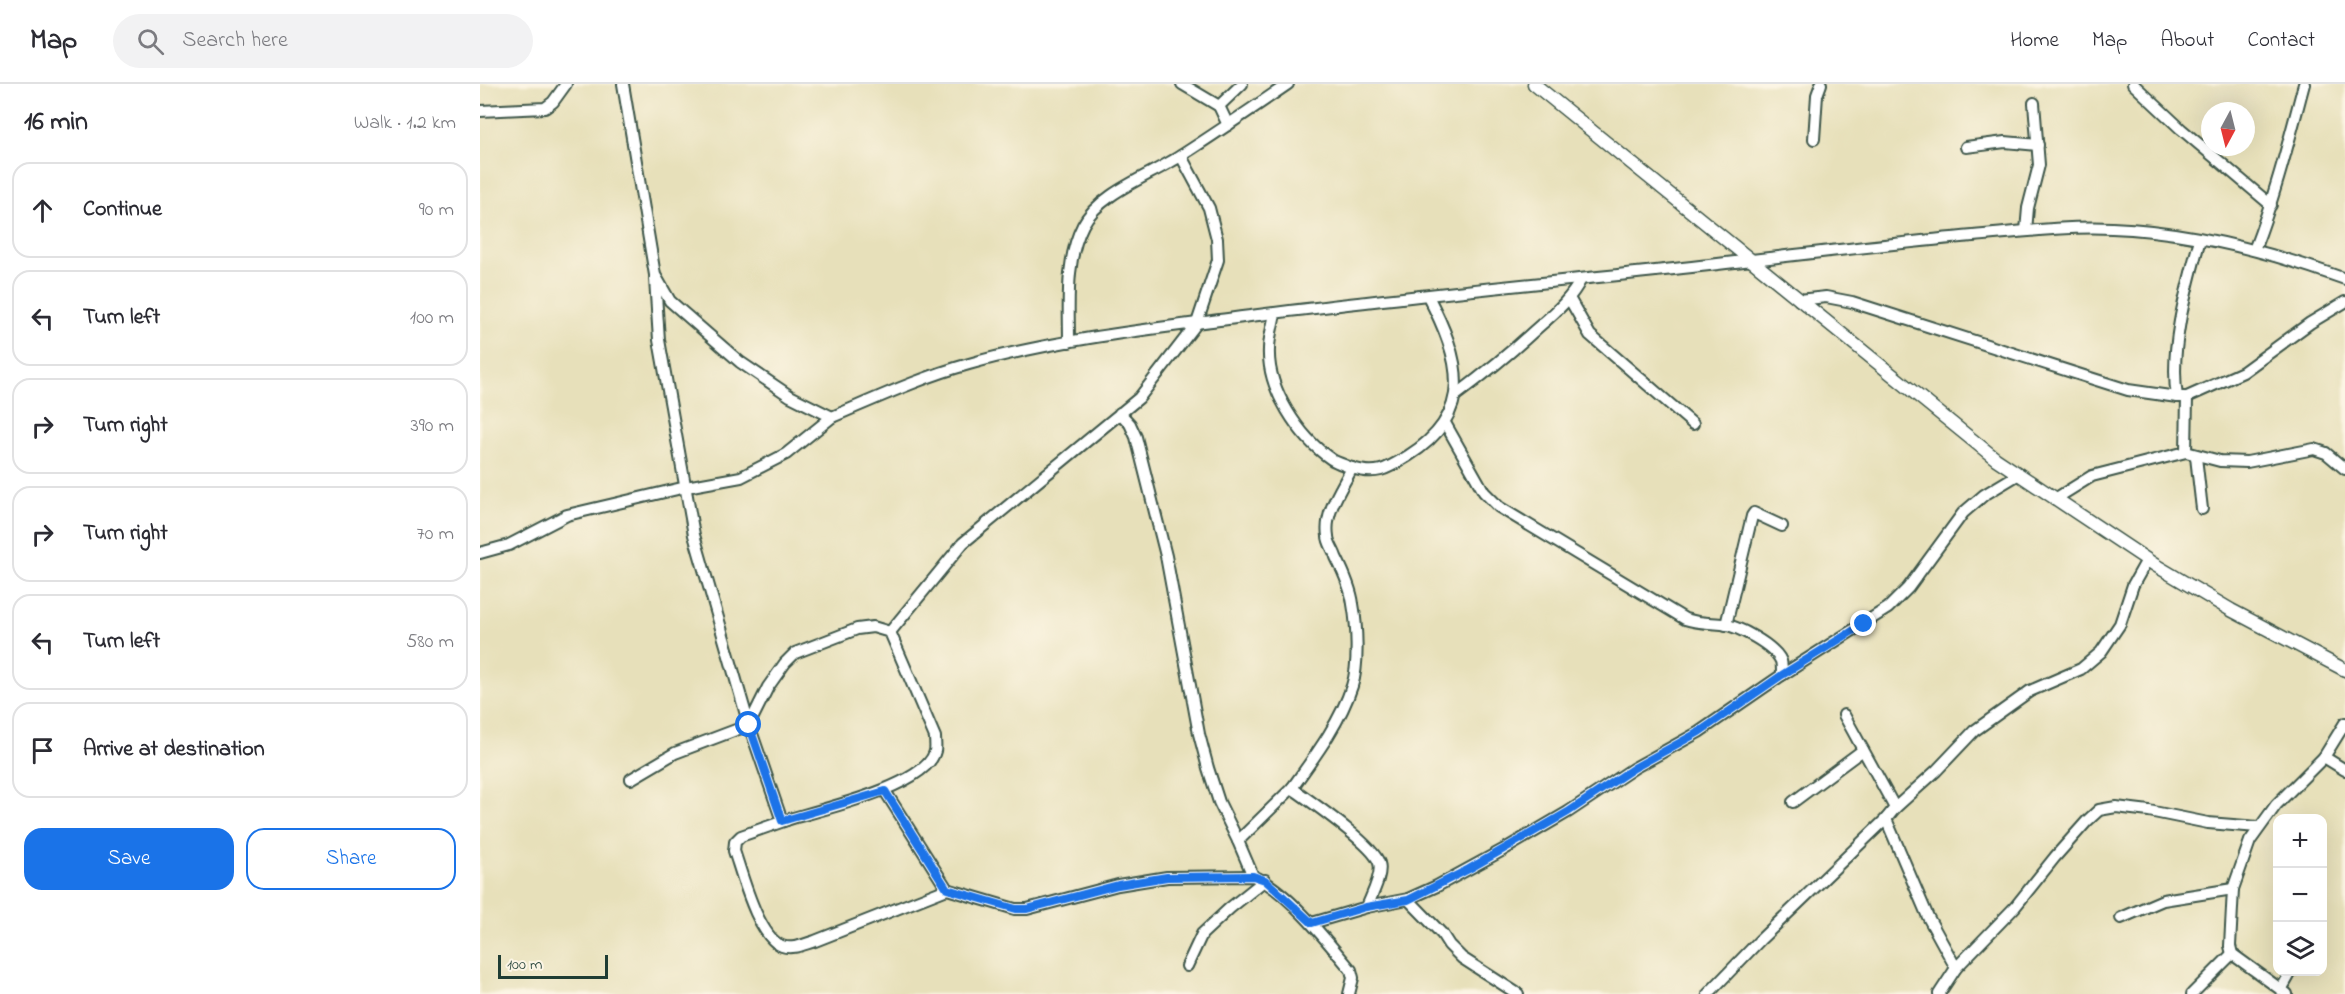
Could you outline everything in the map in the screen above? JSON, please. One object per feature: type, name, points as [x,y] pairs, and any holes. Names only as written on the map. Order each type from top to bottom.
[{"type":"main road","points":[[1534,84],[1996,459],[2147,560],[2231,610],[2345,670]]},
{"type":"street","points":[[480,111],[545,108],[553,102],[566,84]]},
{"type":"street","points":[[623,84],[655,275],[659,340],[694,535],[749,725],[782,821],[787,820]]},
{"type":"street","points":[[1182,84],[1205,100],[1219,106],[1228,125]]},
{"type":"street","points":[[1219,106],[1242,84]]},
{"type":"street","points":[[1069,342],[1071,262],[1083,225],[1093,210],[1115,194],[1181,156],[1288,84]]},
{"type":"street","points":[[1814,139],[1816,95],[1821,84]]},
{"type":"street","points":[[2133,84],[2181,129],[2271,205]]},
{"type":"street","points":[[2254,250],[2271,205],[2304,84]]},
{"type":"street","points":[[2026,231],[2028,208],[2039,165],[2034,103]]},
{"type":"street","points":[[1966,147],[2005,142],[2038,145]]},
{"type":"street","points":[[890,632],[963,543],[1138,398],[1197,323],[1218,260],[1217,239],[1209,207],[1181,156]]},
{"type":"street","points":[[480,553],[509,545],[567,516],[686,487],[741,477],[786,454],[832,417],[920,381],[969,364],[1069,342],[1197,323],[1912,241],[2026,231],[2108,228],[2150,230],[2254,250],[2345,279]]},
{"type":"street","points":[[2200,239],[2174,363],[2202,509]]},
{"type":"street","points":[[655,275],[669,301],[740,362],[790,396],[832,417]]},
{"type":"street","points":[[1455,396],[1489,371],[1569,298],[1575,292],[1581,279]]},
{"type":"street","points":[[1275,313],[1269,350],[1271,372],[1277,392],[1292,420],[1331,459],[1367,473],[1386,470],[1419,449],[1445,423],[1455,396],[1454,356],[1442,322],[1428,296]]},
{"type":"street","points":[[1799,300],[1827,297],[1851,302],[2128,390],[2182,397],[2243,372],[2310,323],[2345,302]]},
{"type":"street","points":[[1569,298],[1590,335],[1693,423]]},
{"type":"street","points":[[1120,413],[1130,424],[1137,437],[1166,556],[1199,734],[1208,768],[1219,802],[1253,876]]},
{"type":"street","points":[[1445,423],[1484,492],[1499,507],[1685,619],[1701,624],[1736,627],[1762,642],[1781,661],[1782,675]]},
{"type":"street","points":[[2055,499],[2092,476],[2191,455],[2220,461],[2247,462],[2314,450],[2326,453],[2345,469]]},
{"type":"street","points":[[1238,841],[1292,788],[1321,748],[1353,684],[1356,646],[1353,603],[1343,571],[1328,537],[1328,520],[1352,468]]},
{"type":"street","points":[[1312,923],[1366,907],[1408,900],[1469,869],[1568,812],[1634,768],[1699,732],[1782,675],[1888,608],[1908,588],[1963,513],[1984,495],[2019,474]]},
{"type":"street","points":[[1726,625],[1752,516],[1754,513],[1782,525]]},
{"type":"street","points":[[1708,994],[1760,940],[1936,771],[1974,731],[2030,690],[2081,669],[2101,652],[2120,624],[2137,576],[2147,560]]},
{"type":"street","points":[[631,779],[675,753],[749,725],[768,687],[795,653],[857,629],[873,627],[890,632]]},
{"type":"street","points":[[890,632],[935,737],[935,752],[927,764],[915,774],[885,791],[787,820],[741,837],[735,842],[734,851],[761,924],[769,936],[782,946],[795,948],[947,889],[1016,909],[1027,909],[1118,885],[1167,877],[1253,876],[1265,880],[1312,923],[1351,970],[1353,978],[1349,994]]},
{"type":"street","points":[[1844,715],[1895,808]]},
{"type":"street","points":[[2290,976],[2284,992],[2232,954],[2230,946],[2233,889],[2250,841],[2258,827],[2276,805],[2324,757],[2345,723]]},
{"type":"street","points":[[1793,802],[1863,750]]},
{"type":"street","points":[[2324,757],[2345,770]]},
{"type":"street","points":[[1292,788],[1353,835],[1371,851],[1380,863],[1379,874],[1366,907]]},
{"type":"street","points":[[885,791],[947,889]]},
{"type":"street","points":[[1939,994],[1956,968],[2015,907],[2063,848],[2099,810],[2116,807],[2208,823],[2258,827]]},
{"type":"street","points":[[1886,819],[1928,917],[1956,968]]},
{"type":"street","points":[[1187,966],[1202,934],[1265,880]]},
{"type":"street","points":[[2121,918],[2163,900],[2233,889]]},
{"type":"street","points":[[1408,900],[1437,928],[1462,958],[1518,994]]},
{"type":"street","points":[[2192,994],[2232,954]]},
{"type":"route","points":[[749,725],[782,821],[885,791],[947,889],[1016,909],[1027,909],[1118,885],[1167,877],[1253,876],[1265,880],[1312,923],[1366,907],[1408,900],[1469,869],[1568,812],[1634,768],[1699,732],[1782,675],[1864,624]]}]
